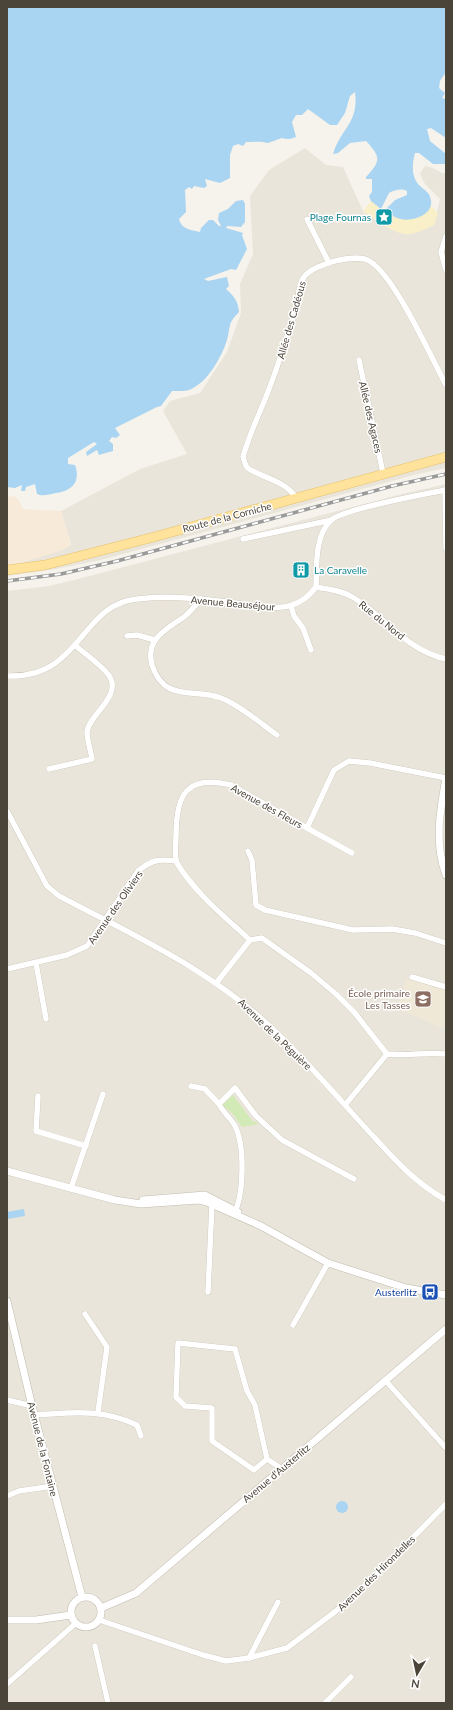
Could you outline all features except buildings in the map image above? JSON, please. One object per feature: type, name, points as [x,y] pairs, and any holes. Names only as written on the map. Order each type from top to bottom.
[{"type":"main road","name":"Route de la Corniche","points":[[7,570],[45,565],[446,457]]},
{"type":"street","points":[[307,220],[329,263]]},
{"type":"street","points":[[446,236],[441,252],[446,270]]},
{"type":"street","name":"Allée des Cadéous","points":[[296,498],[293,493],[277,482],[249,469],[246,466],[243,457],[278,367],[295,311],[302,280],[308,271],[329,263],[357,257],[371,262],[383,272],[405,308],[446,385]]},
{"type":"street","name":"Allée des Agaces","points":[[359,360],[383,473]]},
{"type":"street","points":[[243,539],[332,520],[346,513],[445,490],[446,548]]},
{"type":"street","points":[[311,650],[304,628],[294,616],[291,606],[303,600],[316,587],[316,556],[322,535],[332,520]]},
{"type":"street","name":"Rue du Nord","points":[[316,587],[333,590],[354,598],[417,649],[446,659]]},
{"type":"street","name":"Avenue Beauséjour","points":[[7,676],[29,675],[48,669],[67,655],[76,646],[106,610],[120,602],[139,598],[201,599],[266,607],[291,606]]},
{"type":"street","points":[[201,599],[184,616],[167,627],[155,640],[151,648],[151,660],[158,678],[168,687],[182,693],[205,694],[221,698],[277,735]]},
{"type":"street","points":[[127,636],[137,635],[155,640]]},
{"type":"street","points":[[49,769],[92,759],[87,732],[90,725],[105,705],[111,688],[109,675],[76,646]]},
{"type":"street","name":"Avenue des Fleurs","points":[[176,862],[176,813],[181,798],[190,788],[203,781],[231,785],[307,828],[334,770],[348,761],[370,763],[446,778]]},
{"type":"street","points":[[446,778],[438,825],[440,859],[446,875]]},
{"type":"street","name":"Avenue de la Péguière","points":[[7,811],[47,886],[59,896],[171,954],[217,982],[242,1001],[281,1036],[345,1105],[394,1161],[430,1191],[446,1200]]},
{"type":"street","points":[[307,828],[352,853]]},
{"type":"street","points":[[248,852],[252,860],[256,905],[264,910],[353,930],[392,929],[415,933],[446,943]]},
{"type":"street","name":"Avenue des Oliviers","points":[[7,969],[67,955],[87,946],[106,921],[121,894],[138,871],[148,862],[160,860],[176,862]]},
{"type":"street","points":[[176,862],[214,908],[250,940]]},
{"type":"street","points":[[217,982],[250,940],[262,938],[311,973],[354,1012],[387,1054],[408,1056],[425,1052],[446,1054]]},
{"type":"street","points":[[36,963],[46,1019]]},
{"type":"street","points":[[412,977],[446,987]]},
{"type":"street","points":[[345,1105],[387,1054]]},
{"type":"street","points":[[191,1086],[205,1089],[219,1104],[223,1114],[234,1125],[240,1143],[240,1189],[235,1212]]},
{"type":"street","points":[[219,1104],[235,1088],[256,1116],[282,1140],[354,1179]]},
{"type":"street","points":[[71,1188],[103,1094]]},
{"type":"street","points":[[38,1096],[36,1131],[86,1146]]},
{"type":"street","points":[[7,1171],[96,1196],[127,1202],[141,1204],[198,1200],[235,1212]]},
{"type":"street","points":[[127,1202],[205,1195],[328,1264],[406,1288],[446,1295]]},
{"type":"street","points":[[208,1292],[212,1204]]},
{"type":"street","points":[[293,1325],[328,1264]]},
{"type":"street","name":"Avenue de la Fontaine","points":[[7,1301],[34,1415],[82,1597]]},
{"type":"street","points":[[85,1314],[108,1347],[98,1412]]},
{"type":"street","name":"Avenue d'Austerlitz","points":[[101,1608],[136,1594],[446,1329]]},
{"type":"street","points":[[266,1458],[254,1470],[212,1441],[212,1408],[185,1406],[176,1397],[178,1343],[235,1348],[247,1391],[255,1405],[266,1458],[282,1469]]},
{"type":"street","points":[[385,1380],[446,1448]]},
{"type":"street","points":[[7,1400],[32,1406]]},
{"type":"street","points":[[34,1415],[98,1412],[122,1418],[137,1424],[141,1436]]},
{"type":"street","points":[[7,1496],[19,1491],[53,1486]]},
{"type":"street","name":"Avenue des Hirondelles","points":[[99,1620],[226,1661],[249,1658],[287,1648],[336,1611],[370,1581],[446,1504]]},
{"type":"street","points":[[82,1597],[92,1598],[101,1608],[99,1620],[95,1624],[87,1627],[76,1624],[71,1615],[72,1605],[82,1597]]},
{"type":"street","points":[[249,1658],[278,1602]]},
{"type":"street","points":[[7,1620],[36,1620],[71,1615]]},
{"type":"street","points":[[7,1684],[76,1624]]},
{"type":"street","points":[[95,1646],[108,1703]]},
{"type":"street","points":[[325,1703],[350,1677]]},
{"type":"shaded area","points":[[305,148],[326,165],[343,167],[363,211],[378,221],[406,234],[434,225],[440,199],[425,184],[420,174],[425,166],[442,173],[446,173],[446,468],[414,475],[101,560],[56,569],[7,576],[7,565],[24,562],[71,544],[61,511],[140,469],[187,454],[163,411],[170,401],[200,393],[227,352],[241,313],[240,284],[253,254],[250,196],[269,170]]},
{"type":"shaded area","points":[[446,484],[446,1703],[7,1703],[7,591],[49,586],[78,579],[402,494]]},
{"type":"shaded area","points":[[14,496],[18,499],[23,509],[61,511],[71,545],[63,550],[24,562],[7,565],[7,497]]},
{"type":"shaded area","name":"École primaire Les Tasses","points":[[407,978],[446,990],[446,1024],[442,1028],[397,1008]]},
{"type":"green space","points":[[233,1095],[253,1122],[256,1121],[258,1124],[242,1127],[233,1114],[222,1105]]},
{"type":"sand","name":"Plage Fournas","points":[[371,201],[385,212],[395,217],[416,218],[424,214],[431,206],[438,213],[434,225],[416,233],[404,234],[392,230],[363,211]]},
{"type":"water","points":[[7,7],[446,7],[446,72],[440,81],[439,88],[445,93],[442,98],[446,99],[446,138],[431,128],[427,129],[430,141],[446,154],[446,164],[433,164],[419,153],[415,153],[413,161],[413,174],[416,181],[428,194],[431,201],[429,210],[421,216],[406,220],[397,218],[384,211],[395,200],[407,195],[407,191],[402,190],[396,190],[389,193],[381,209],[371,201],[369,196],[372,192],[372,179],[366,179],[366,177],[377,163],[377,155],[366,141],[350,143],[338,153],[333,154],[336,145],[352,118],[356,102],[355,92],[350,96],[345,113],[337,125],[330,125],[308,109],[302,115],[296,115],[292,122],[296,137],[289,139],[282,138],[268,143],[246,142],[243,146],[238,144],[233,146],[230,155],[230,178],[220,183],[205,179],[207,186],[204,188],[194,186],[192,189],[189,187],[185,190],[186,212],[179,219],[184,227],[200,232],[201,228],[209,220],[213,220],[221,226],[218,220],[219,213],[228,209],[236,201],[243,200],[245,204],[245,222],[241,227],[227,226],[226,228],[243,233],[242,235],[247,249],[236,270],[231,269],[204,279],[208,281],[227,277],[229,286],[226,289],[238,305],[239,312],[231,322],[222,353],[209,374],[199,384],[188,390],[172,391],[161,406],[115,428],[120,435],[116,438],[112,437],[109,441],[113,444],[113,451],[99,455],[97,450],[87,456],[86,452],[97,444],[94,442],[68,458],[68,464],[75,465],[77,471],[74,485],[62,492],[44,495],[37,494],[35,484],[26,487],[25,491],[21,491],[22,485],[15,488],[7,487]]},
{"type":"water","points":[[24,1209],[25,1216],[7,1219],[7,1212]]},
{"type":"water","points":[[344,1501],[347,1502],[347,1512],[340,1513],[337,1512],[336,1505],[337,1502]]},
{"type":"railway","points":[[7,581],[61,574],[117,561],[392,486],[446,474]]},
{"type":"place","name":"Plage Fournas","points":[[384,217]]},
{"type":"place","name":"La Caravelle","points":[[301,570]]},
{"type":"place","name":"École primaire Les Tasses","points":[[423,999]]},
{"type":"place","name":"Austerlitz","points":[[430,1292]]}]
